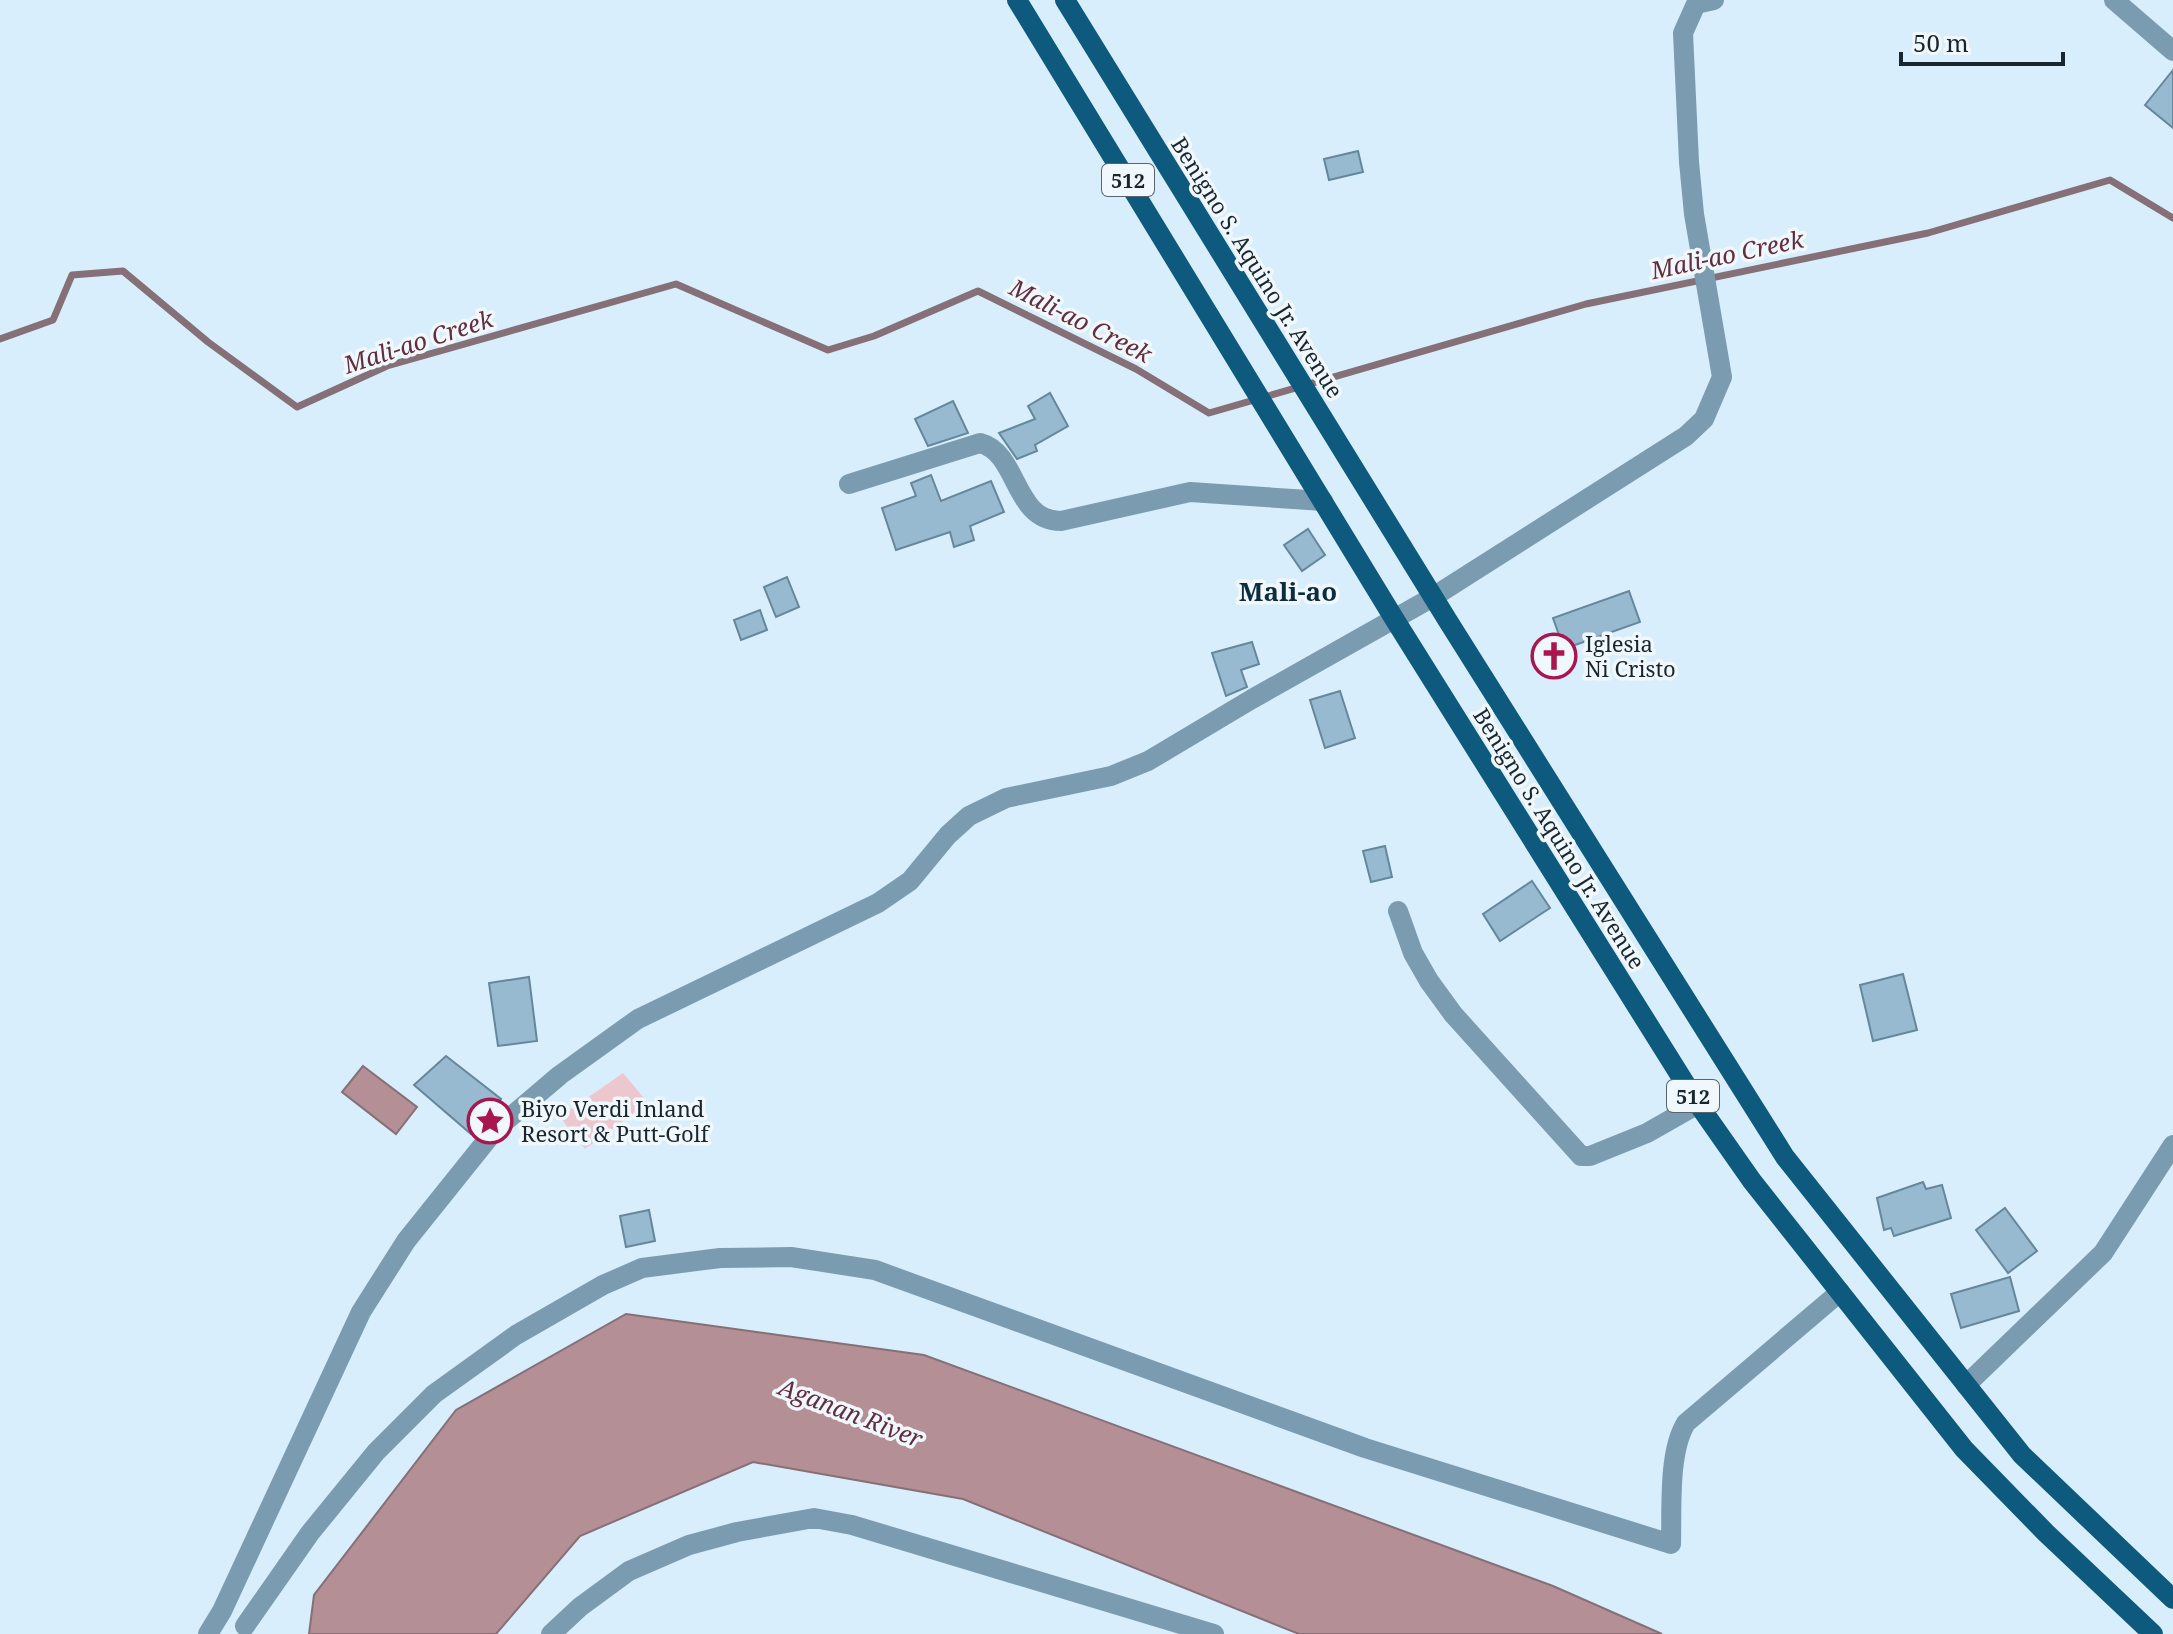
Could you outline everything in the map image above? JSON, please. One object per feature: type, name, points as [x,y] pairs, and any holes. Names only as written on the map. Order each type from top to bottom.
[{"type":"main road","name":"Benigno S. Aquino Jr. Avenue","points":[[1017,0],[1395,620],[1698,1104],[1752,1181],[1964,1449],[2046,1533],[2153,1634]]},
{"type":"main road","name":"Benigno S. Aquino Jr. Avenue","points":[[1065,0],[1332,435],[1785,1157],[2022,1455],[2173,1599]]},
{"type":"street","points":[[208,1634],[222,1611],[361,1312],[406,1241],[495,1130],[560,1075],[638,1019],[878,903],[910,881],[948,835],[969,816],[1006,798],[1111,776],[1148,761],[1433,597],[1686,436],[1704,419],[1722,377],[1694,214],[1683,33],[1696,4],[1714,0]]},
{"type":"street","points":[[2114,0],[2173,51]]},
{"type":"street","points":[[849,484],[980,443],[992,448],[1032,509],[1048,521],[1061,521],[1190,492],[1323,501]]},
{"type":"street","points":[[1398,911],[1413,953],[1453,1014],[1581,1156],[1590,1156],[1647,1133],[1698,1104]]},
{"type":"street","points":[[1966,1385],[2103,1253],[2173,1145]]},
{"type":"street","points":[[222,1611],[245,1630],[319,1521],[376,1452],[434,1394],[516,1335],[603,1285],[642,1268],[720,1258],[791,1257],[875,1270],[1365,1448],[1671,1544],[1679,1433],[1686,1423],[1840,1292]]},
{"type":"street","points":[[551,1634],[580,1607],[629,1571],[689,1545],[737,1532],[814,1518],[852,1525],[1214,1634]]},
{"type":"shaded area","points":[[623,1073],[648,1103],[585,1149],[560,1117]]},
{"type":"water","points":[[363,1066],[417,1107],[396,1134],[342,1092]]},
{"type":"water","name":"Aganan River","points":[[626,1314],[924,1355],[1553,1586],[1662,1634],[1299,1634],[963,1499],[753,1462],[580,1536],[496,1634],[309,1634],[314,1595],[456,1410]]},
{"type":"pier","points":[[2173,1606],[2173,1634],[2133,1634],[2127,1628]]},
{"type":"building","points":[[2173,70],[2173,128],[2145,105]]},
{"type":"building","points":[[1358,151],[1363,172],[1329,180],[1324,159]]},
{"type":"building","points":[[1050,393],[1068,426],[1035,445],[1037,451],[1017,459],[999,433],[1035,419],[1028,406]]},
{"type":"building","points":[[953,401],[968,433],[928,446],[915,419]]},
{"type":"building","points":[[931,475],[941,501],[991,481],[1004,512],[970,526],[974,540],[954,547],[950,532],[896,550],[882,508],[916,496],[911,483]]},
{"type":"building","points":[[1308,529],[1325,555],[1302,571],[1284,545]]},
{"type":"building","points":[[787,577],[799,607],[776,617],[764,587]]},
{"type":"building","points":[[1629,591],[1640,622],[1564,649],[1553,618]]},
{"type":"building","points":[[760,610],[767,630],[741,640],[734,620]]},
{"type":"building","points":[[1252,642],[1259,664],[1241,670],[1247,687],[1226,696],[1212,653]]},
{"type":"building","points":[[1340,691],[1355,738],[1325,748],[1310,700]]},
{"type":"building","points":[[1385,846],[1392,877],[1371,882],[1363,851]]},
{"type":"building","points":[[1532,881],[1550,908],[1500,941],[1483,914]]},
{"type":"building","points":[[1903,974],[1917,1030],[1873,1041],[1860,985]]},
{"type":"building","points":[[529,977],[537,1041],[498,1046],[489,983]]},
{"type":"building","points":[[446,1056],[501,1099],[471,1134],[414,1085]]},
{"type":"building","points":[[1923,1182],[1926,1189],[1942,1185],[1951,1218],[1894,1236],[1891,1228],[1884,1230],[1877,1198]]},
{"type":"building","points":[[2005,1208],[2037,1251],[2008,1273],[1976,1230]]},
{"type":"building","points":[[649,1210],[655,1241],[626,1247],[620,1216]]},
{"type":"building","points":[[2010,1277],[2019,1311],[1961,1328],[1951,1294]]},
{"type":"waterway","name":"Mali-ao Creek","points":[[0,339],[53,320],[72,275],[123,271],[208,342],[297,407],[387,366],[676,284],[828,350],[874,336],[978,291],[1136,369],[1209,413],[1586,304],[1928,233],[2110,180],[2173,218]]},
{"type":"place","name":"Iglesia Ni Cristo","points":[[1554,656]]},
{"type":"place","name":"Biyo Verdi Inland Resort & Putt-Golf","points":[[490,1121]]},
{"type":"district","name":"Mali-ao","points":[[1288,591]]}]
